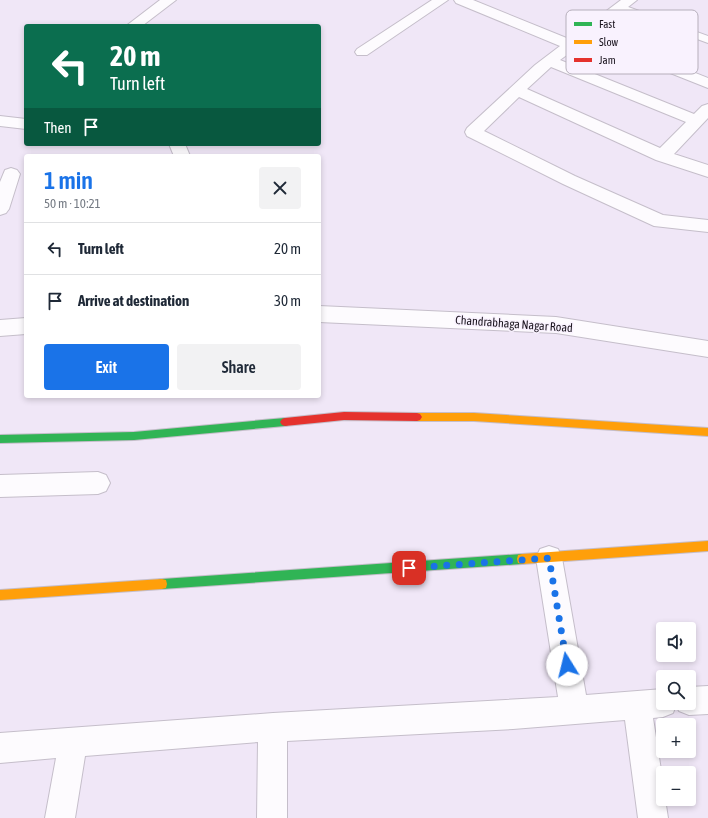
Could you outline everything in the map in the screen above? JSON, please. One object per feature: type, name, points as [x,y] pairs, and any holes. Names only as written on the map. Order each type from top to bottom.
[{"type":"street","points":[[136,24],[169,0]]},
{"type":"street","points":[[362,52],[441,0]]},
{"type":"street","points":[[461,0],[566,43]]},
{"type":"street","points":[[612,10],[620,3]]},
{"type":"street","points":[[566,48],[549,61],[473,132],[569,180],[660,221],[708,226]]},
{"type":"street","points":[[549,61],[566,68]]},
{"type":"street","points":[[581,74],[696,120]]},
{"type":"street","points":[[685,74],[708,83]]},
{"type":"street","points":[[517,90],[662,156],[708,171]]},
{"type":"street","points":[[662,156],[708,109]]},
{"type":"street","points":[[0,121],[24,124]]},
{"type":"street","points":[[0,209],[11,174]]},
{"type":"street","name":"Chandrabhaga Nagar Road","points":[[321,314],[556,325],[708,349]]},
{"type":"street","points":[[0,328],[24,326]]},
{"type":"street","points":[[0,439],[134,436],[344,416],[474,417],[708,432]]},
{"type":"street","points":[[0,486],[98,483]]},
{"type":"street","points":[[0,596],[708,546]]},
{"type":"street","points":[[549,558],[574,710]]},
{"type":"street","points":[[696,701],[708,700]]},
{"type":"street","points":[[0,748],[273,727],[574,710],[650,704],[653,818]]},
{"type":"street","points":[[272,818],[273,727]]},
{"type":"street","points":[[60,818],[73,743]]},
{"type":"lane","points":[[620,3],[637,10]]},
{"type":"lane","points":[[698,36],[708,40]]},
{"type":"traffic: fast","points":[[0,439],[134,436],[285,422]]},
{"type":"traffic: fast","points":[[162,584],[522,559]]},
{"type":"traffic: slow","points":[[417,417],[474,417],[708,432]]},
{"type":"traffic: slow","points":[[522,559],[708,546]]},
{"type":"traffic: slow","points":[[0,595],[162,584]]},
{"type":"traffic: jam","points":[[285,422],[344,416],[417,417]]},
{"type":"route","points":[[409,568],[549,558],[567,665]]}]
